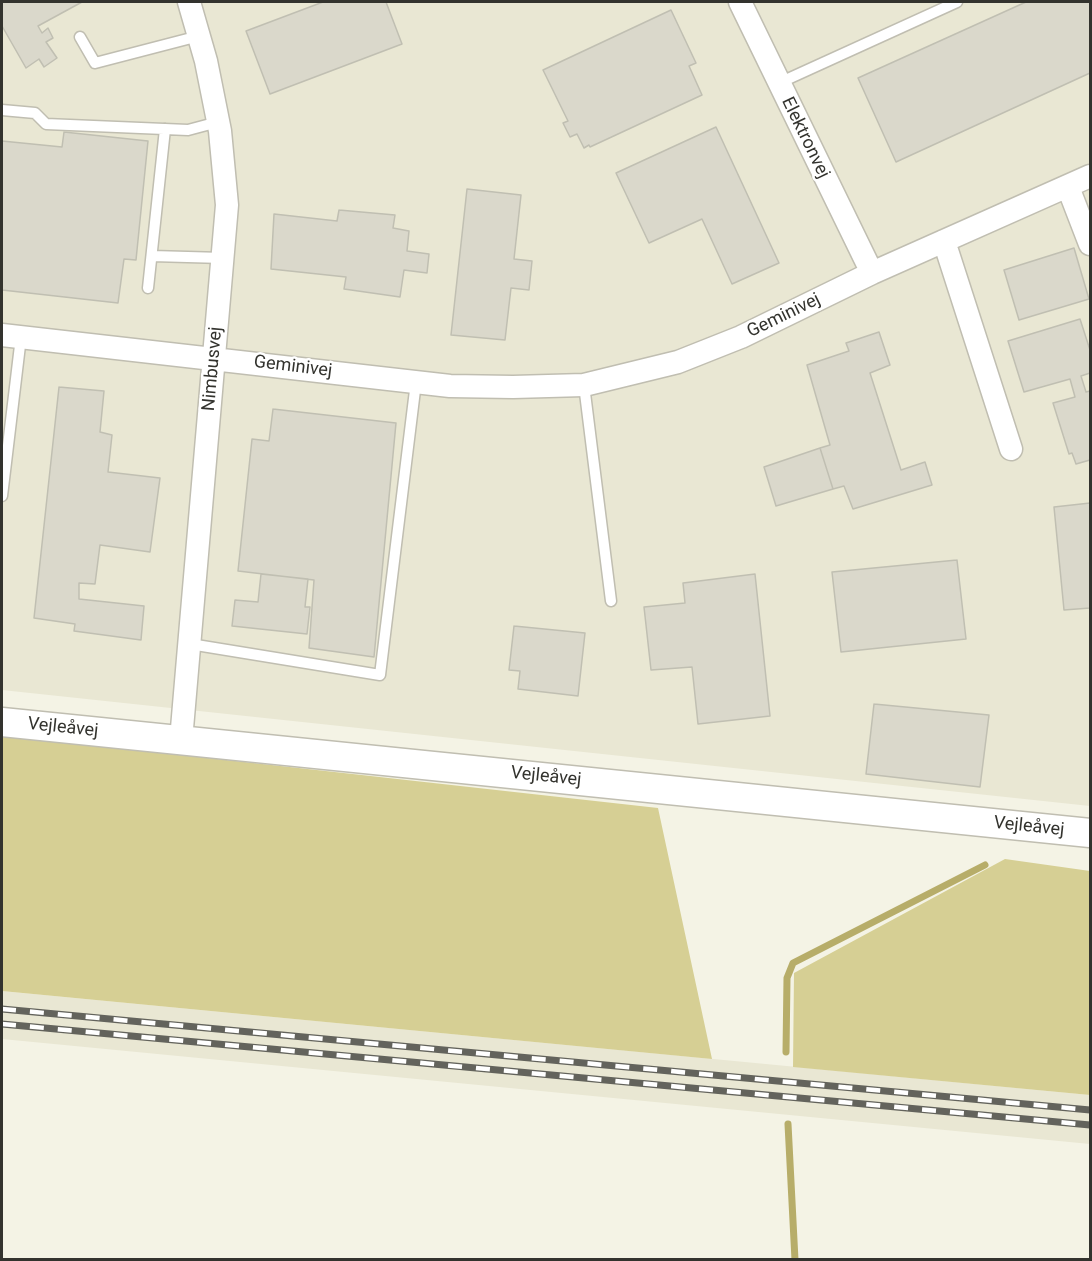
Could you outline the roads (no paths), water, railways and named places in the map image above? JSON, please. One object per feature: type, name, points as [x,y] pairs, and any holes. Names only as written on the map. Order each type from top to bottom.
[{"type":"street","name":"Nimbusvej","points":[[181,740],[227,205],[218,122],[206,61],[189,2]]},
{"type":"street","name":"Elektronvej","points":[[740,2],[872,273]]},
{"type":"street","name":"Geminivej","points":[[11,336],[450,386],[584,385],[678,362],[741,338],[872,273],[1090,176]]},
{"type":"street","points":[[1068,187],[1090,243]]},
{"type":"street","points":[[944,241],[1011,449]]},
{"type":"street","name":"Vejleåvej","points":[[2,722],[1090,833]]},
{"type":"lane","points":[[778,84],[957,2]]},
{"type":"lane","points":[[80,37],[95,63],[199,36]]},
{"type":"lane","points":[[2,110],[35,113],[46,124],[188,130],[218,122]]},
{"type":"lane","points":[[148,288],[165,129]]},
{"type":"lane","points":[[152,256],[223,258]]},
{"type":"lane","points":[[2,496],[11,336]]},
{"type":"lane","points":[[190,644],[380,675],[416,381]]},
{"type":"lane","points":[[584,385],[611,601]]},
{"type":"waterway","points":[[786,1052],[787,978],[793,963],[985,865]]},
{"type":"waterway","points":[[788,1124],[795,1260]]},
{"type":"railway","points":[[2,1009],[1090,1110]]},
{"type":"railway","points":[[2,1024],[1090,1125]]}]
